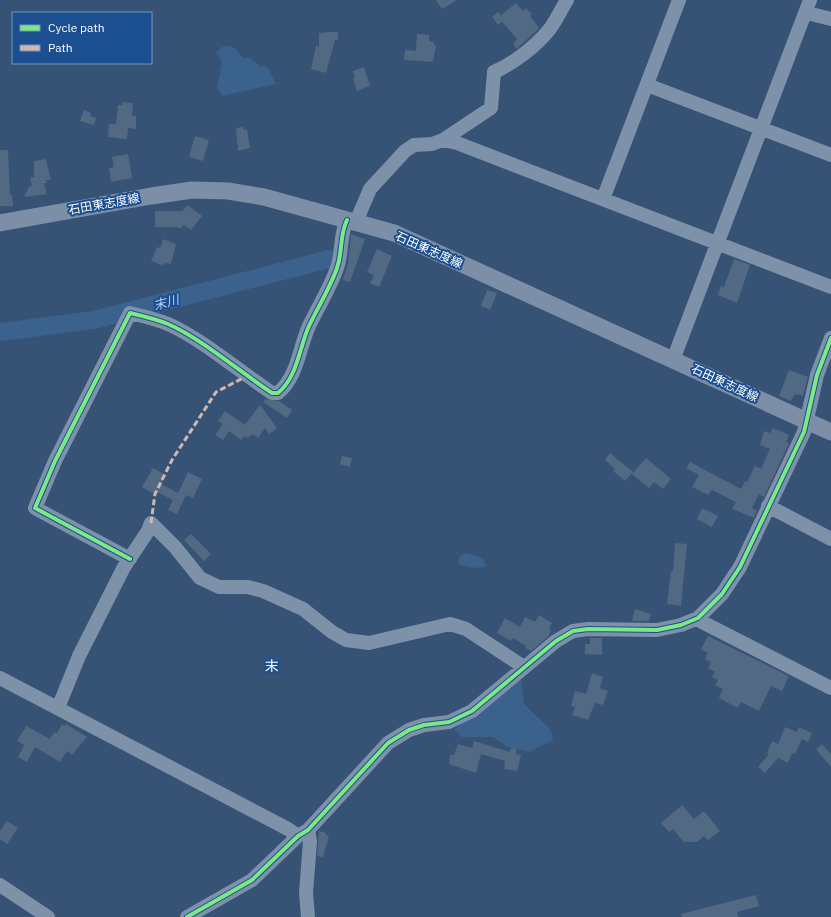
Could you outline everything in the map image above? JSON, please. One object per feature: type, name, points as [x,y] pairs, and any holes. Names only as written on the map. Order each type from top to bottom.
[{"type":"main road","name":"石田東志度線","points":[[0,223],[192,190],[228,191],[264,197],[394,233],[831,432]]},
{"type":"street","points":[[130,558],[35,508],[55,461],[130,313],[170,325],[196,340],[272,393],[278,393],[283,389],[296,366],[308,328],[337,268],[342,231],[352,221],[370,189],[405,151],[414,145],[432,144],[443,140],[490,108],[494,72],[509,65],[532,47],[549,30],[567,0]]},
{"type":"street","points":[[603,199],[679,0]]},
{"type":"street","points":[[674,360],[809,7],[831,19]]},
{"type":"street","points":[[647,85],[831,155]]},
{"type":"street","points":[[443,140],[456,143],[831,287]]},
{"type":"street","points":[[187,917],[252,880],[303,833],[388,743],[409,730],[424,725],[449,722],[465,716],[556,641],[573,631],[657,630],[681,625],[698,618],[722,594],[740,567],[804,432],[817,375],[831,338]]},
{"type":"street","points":[[768,506],[831,539]]},
{"type":"street","points":[[58,708],[79,656],[124,567],[148,531],[151,523],[175,547],[200,578],[219,587],[248,587],[263,591],[303,609],[332,632],[346,640],[369,643],[450,624],[466,629],[524,668]]},
{"type":"street","points":[[698,618],[702,622],[831,688]]},
{"type":"street","points":[[0,678],[288,829],[303,833],[310,841],[306,893],[308,917]]},
{"type":"street","points":[[0,885],[48,917]]},
{"type":"water","points":[[229,46],[236,49],[243,58],[250,58],[261,67],[264,66],[268,68],[276,84],[222,96],[217,87],[222,62],[216,53],[222,47]]},
{"type":"water","points":[[466,553],[483,558],[486,567],[468,567],[458,563],[460,556]]},
{"type":"water","points":[[520,671],[524,704],[551,730],[553,740],[529,752],[506,746],[493,737],[462,737],[454,729]]},
{"type":"building","points":[[436,0],[457,0],[442,9]]},
{"type":"building","points":[[516,3],[523,11],[526,8],[532,14],[530,16],[539,28],[517,49],[513,44],[517,39],[502,22],[498,25],[492,17],[498,12],[501,15]]},
{"type":"building","points":[[338,32],[338,40],[335,40],[326,73],[311,69],[316,46],[319,47],[319,33]]},
{"type":"building","points":[[417,34],[429,35],[429,41],[434,42],[434,45],[436,45],[433,62],[404,60],[405,50],[416,51]]},
{"type":"building","points":[[364,67],[370,86],[357,91],[353,78],[355,77],[353,71]]},
{"type":"building","points":[[122,102],[133,103],[132,115],[136,116],[136,129],[128,128],[127,139],[108,137],[109,124],[116,124],[118,105],[122,105]]},
{"type":"building","points":[[84,110],[91,113],[90,116],[96,118],[94,125],[80,121]]},
{"type":"building","points":[[243,127],[244,130],[247,129],[250,148],[238,151],[236,128]]},
{"type":"building","points":[[195,136],[209,140],[203,161],[189,157]]},
{"type":"building","points":[[0,150],[8,150],[10,195],[12,195],[13,206],[0,206]]},
{"type":"building","points":[[128,154],[132,178],[111,182],[109,168],[114,167],[112,157]]},
{"type":"building","points":[[46,159],[51,180],[46,180],[47,183],[44,183],[47,194],[24,197],[29,187],[32,186],[30,177],[34,177],[34,161]]},
{"type":"building","points":[[188,205],[202,216],[191,230],[184,225],[180,229],[177,227],[155,227],[155,211],[182,211]]},
{"type":"building","points":[[351,234],[365,239],[350,282],[343,280],[348,263]]},
{"type":"building","points":[[163,239],[176,244],[171,264],[167,263],[162,265],[151,261],[157,247],[160,248]]},
{"type":"building","points":[[377,249],[392,256],[379,287],[370,283],[374,275],[367,272]]},
{"type":"building","points":[[734,259],[750,265],[737,303],[718,295],[721,286],[724,287]]},
{"type":"building","points":[[487,290],[497,293],[490,310],[481,306]]},
{"type":"building","points":[[789,370],[808,377],[803,396],[795,394],[791,401],[779,396]]},
{"type":"building","points":[[266,399],[279,401],[292,410],[287,418],[263,402]]},
{"type":"building","points":[[260,405],[277,428],[269,434],[265,428],[258,438],[253,434],[247,438],[245,436],[241,440],[229,431],[223,440],[215,435],[223,424],[218,421],[225,411],[245,425]]},
{"type":"building","points":[[773,428],[789,435],[786,442],[789,443],[764,497],[759,494],[752,508],[757,511],[754,518],[732,509],[736,502],[712,490],[708,495],[692,487],[699,475],[686,468],[690,462],[741,489],[745,481],[747,482],[755,466],[761,469],[770,449],[760,445],[764,431],[770,433]]},
{"type":"building","points":[[610,453],[633,472],[625,481],[613,471],[615,469],[605,460]]},
{"type":"building","points":[[342,456],[352,458],[350,467],[340,464]]},
{"type":"building","points":[[646,458],[671,479],[663,489],[654,482],[649,488],[632,474]]},
{"type":"building","points":[[153,468],[166,475],[161,484],[178,493],[188,472],[202,479],[193,498],[186,495],[177,514],[168,510],[173,500],[157,492],[156,495],[142,487]]},
{"type":"building","points":[[702,508],[718,516],[712,527],[697,519]]},
{"type":"building","points":[[191,534],[211,554],[204,561],[184,540]]},
{"type":"building","points":[[675,543],[687,544],[681,606],[667,604],[671,571],[673,571]]},
{"type":"building","points":[[635,609],[651,614],[649,621],[632,621]]},
{"type":"building","points":[[539,615],[552,623],[549,629],[551,631],[548,637],[531,651],[513,638],[511,641],[497,633],[505,618],[520,627],[525,617],[535,622]]},
{"type":"building","points":[[708,636],[789,676],[782,691],[771,686],[759,711],[741,702],[738,708],[719,698],[723,689],[715,685],[718,680],[712,677],[715,672],[708,668],[711,662],[705,659],[708,653],[701,649]]},
{"type":"building","points":[[590,638],[602,638],[602,655],[585,654],[585,644],[590,644]]},
{"type":"building","points":[[592,673],[603,677],[600,688],[608,691],[603,705],[595,703],[588,720],[572,715],[575,707],[571,706],[575,691],[586,694]]},
{"type":"building","points":[[62,724],[65,726],[66,724],[87,737],[72,755],[67,751],[60,762],[35,747],[27,762],[18,757],[24,745],[17,741],[26,726],[50,739],[54,732],[57,733]]},
{"type":"building","points":[[785,727],[797,732],[799,727],[812,733],[808,742],[802,739],[795,754],[792,753],[788,763],[778,758],[765,773],[758,767],[769,754],[767,753],[772,741],[778,744]]},
{"type":"building","points":[[474,741],[510,752],[511,747],[517,749],[516,754],[521,755],[517,771],[504,769],[505,761],[481,754],[476,773],[449,764],[450,755],[454,755],[458,744],[472,748]]},
{"type":"building","points":[[822,744],[831,754],[831,767],[816,749]]},
{"type":"building","points":[[682,805],[694,819],[704,811],[720,831],[708,840],[704,836],[697,842],[684,842],[673,829],[669,832],[661,823]]},
{"type":"building","points":[[7,821],[18,828],[7,844],[0,839],[0,831]]},
{"type":"building","points":[[319,831],[326,833],[326,835],[329,836],[323,857],[317,856]]},
{"type":"building","points":[[756,895],[759,906],[737,912],[739,917],[682,917],[681,914]]},
{"type":"waterway","name":"末川","points":[[0,332],[94,320],[329,259]]},
{"type":"marked path","points":[[151,523],[155,494],[172,460],[216,392],[247,376]]},
{"type":"cycle path","points":[[130,559],[35,508],[55,461],[130,313],[145,316],[181,330],[272,393],[278,393],[285,386],[294,370],[309,326],[334,275],[339,262],[343,232],[347,220]]},
{"type":"cycle path","points":[[187,917],[252,880],[298,836],[308,830],[388,743],[409,730],[424,725],[449,722],[472,711],[556,641],[573,631],[588,629],[657,630],[681,625],[698,618],[722,594],[740,567],[804,432],[817,375],[831,338]]},
{"type":"district","name":"末","points":[[272,666]]}]
